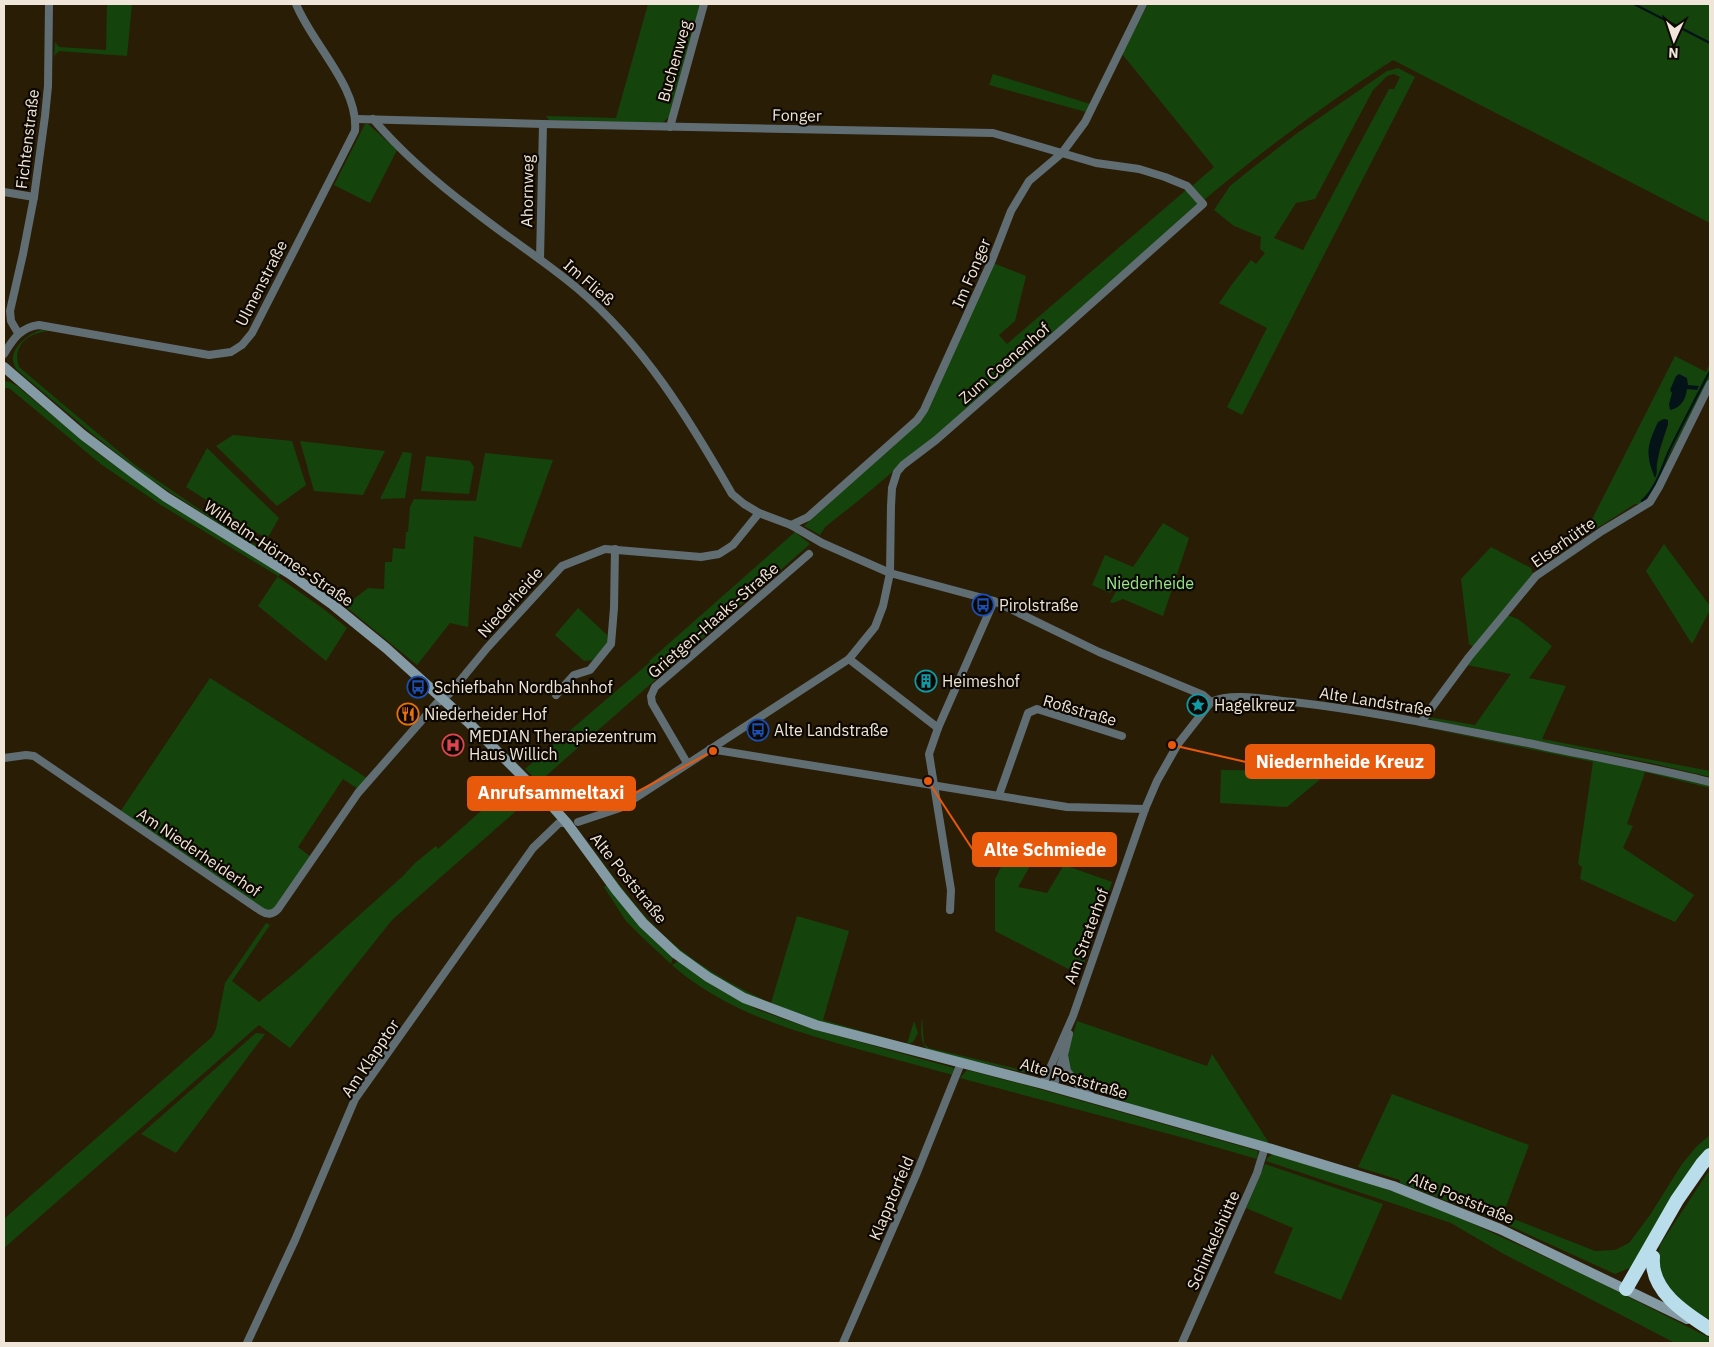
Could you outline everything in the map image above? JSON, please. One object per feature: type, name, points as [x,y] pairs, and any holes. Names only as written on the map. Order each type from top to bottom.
[{"type":"highway","points":[[1630,1291],[1677,1200],[1710,1155]]},
{"type":"highway","points":[[1630,1291],[1653,1257],[1700,1175],[1710,1163]]},
{"type":"highway","points":[[1653,1257],[1652,1265],[1656,1278],[1665,1293],[1710,1330]]},
{"type":"street","name":"Fichtenstraße","points":[[18,333],[11,321],[10,311],[34,196],[48,86],[49,4]]},
{"type":"street","points":[[296,4],[303,20],[346,90],[356,119],[374,119]]},
{"type":"street","name":"Buchenweg","points":[[670,127],[704,4]]},
{"type":"street","name":"Im Fonger","points":[[791,525],[808,517],[829,499],[917,420],[924,410],[1012,211],[1029,181],[1062,153],[1085,122],[1143,4]]},
{"type":"street","name":"Ulmenstraße","points":[[18,333],[30,327],[42,325],[200,354],[223,354],[237,349],[252,333],[355,131],[356,119]]},
{"type":"street","name":"Fonger","points":[[374,119],[992,133],[1096,163],[1139,169],[1165,177],[1187,186],[1203,204]]},
{"type":"street","name":"Im Fließ","points":[[374,119],[434,180],[578,289],[629,338],[650,364],[682,411],[732,494],[759,513]]},
{"type":"street","name":"Ahornweg","points":[[540,259],[543,124]]},
{"type":"street","points":[[4,192],[34,196]]},
{"type":"street","name":"Zum Coenenhof","points":[[890,573],[892,488],[897,472],[1066,327],[1203,204]]},
{"type":"street","points":[[4,354],[18,333]]},
{"type":"street","name":"Wilhelm-Hörmes-Straße","points":[[4,367],[83,435],[166,497],[258,554],[319,595],[386,648],[508,761],[567,823]]},
{"type":"street","name":"Elserhütte","points":[[1421,722],[1469,657],[1536,576],[1650,502],[1710,384]]},
{"type":"street","points":[[710,749],[1067,807],[1145,809],[1157,781],[1174,752],[1211,702],[1204,695],[1099,652],[994,601],[890,573],[822,543],[791,525],[759,513]]},
{"type":"street","name":"Niederheide","points":[[442,699],[450,693],[487,648],[562,566],[605,549],[701,557],[719,554],[733,545],[759,513]]},
{"type":"street","points":[[556,695],[574,675],[590,670],[611,644],[615,549]]},
{"type":"street","name":"Grietgen-Haaks-Straße","points":[[687,763],[652,703],[651,696],[655,688],[809,554]]},
{"type":"street","points":[[578,822],[620,808],[848,658],[875,627],[883,606],[890,573]]},
{"type":"street","points":[[950,910],[951,890],[938,798],[929,754],[938,728],[994,601]]},
{"type":"street","points":[[848,658],[938,728]]},
{"type":"street","name":"Alte Landstraße","points":[[1211,702],[1237,698],[1327,706],[1421,722],[1663,770],[1710,782]]},
{"type":"street","name":"Am Niederheiderhof","points":[[4,758],[26,754],[34,756],[261,911],[271,914],[278,909],[358,794],[442,699]]},
{"type":"street","name":"Roßstraße","points":[[999,795],[1028,712],[1037,709],[1122,736]]},
{"type":"street","name":"Am Straterhof","points":[[1048,1085],[1145,809]]},
{"type":"street","name":"Am Klapptor","points":[[247,1343],[295,1240],[356,1099],[533,848],[559,823],[567,823]]},
{"type":"street","name":"Alte Poststraße","points":[[567,823],[616,890],[643,922],[676,954],[708,978],[744,998],[816,1025],[1048,1085],[1393,1186],[1477,1219],[1710,1330]]},
{"type":"street","name":"Am Straterhof","points":[[1048,1085],[1064,1055],[1072,1016]]},
{"type":"street","points":[[1064,1055],[1067,1071],[1085,1093],[1113,1104]]},
{"type":"street","name":"Klapptorfeld","points":[[843,1343],[916,1175],[961,1063]]},
{"type":"street","name":"Schinkelshütte","points":[[1182,1343],[1257,1173],[1265,1147]]},
{"type":"green space","points":[[107,4],[132,4],[127,56],[59,51],[54,56],[55,42],[59,47],[106,50]]},
{"type":"green space","points":[[648,4],[701,4],[669,117],[662,123],[549,120],[546,116],[616,118]]},
{"type":"green space","points":[[1148,4],[1710,4],[1710,223],[1393,60],[1296,127],[1204,200],[1192,186],[1214,167],[1122,54]]},
{"type":"green space","points":[[1398,68],[1415,77],[1242,415],[1227,407],[1267,328],[1219,303],[1251,260],[1256,264],[1265,253],[1260,249],[1261,237],[1234,226],[1214,210],[1230,186],[1246,173],[1296,134],[1387,71]],"holes":[[[1394,74],[1400,77],[1394,89],[1389,89],[1303,250],[1274,238],[1296,203],[1315,199],[1373,90],[1387,76]]]},
{"type":"green space","points":[[993,74],[1090,104],[1086,112],[989,85]]},
{"type":"green space","points":[[365,124],[368,124],[397,150],[370,203],[334,185]]},
{"type":"green space","points":[[1186,190],[1198,203],[1018,366],[825,527],[820,535],[804,526],[918,423],[928,411],[993,263],[1026,276],[1015,321],[999,335],[1007,344]]},
{"type":"green space","points":[[41,330],[52,331],[37,333],[25,340],[18,352],[19,367],[135,465],[196,507],[287,565],[286,567],[148,478],[91,433],[17,370],[13,357],[18,346],[23,340],[35,332]]},
{"type":"green space","points":[[1675,356],[1706,372],[1710,363],[1710,378],[1671,452],[1656,486],[1641,504],[1635,504],[1583,537]],"holes":[[[1661,420],[1668,420],[1668,424],[1656,469],[1650,464],[1649,452],[1651,441]]]},
{"type":"green space","points":[[4,381],[17,386],[96,452],[126,473],[281,573],[278,577],[347,628],[326,661],[258,606],[278,576],[161,505],[102,465],[9,388],[4,388]]},
{"type":"green space","points":[[233,435],[292,441],[306,485],[277,506],[216,446]]},
{"type":"green space","points":[[300,441],[385,451],[363,495],[314,491]]},
{"type":"green space","points":[[207,448],[279,518],[267,539],[186,487]]},
{"type":"green space","points":[[403,452],[412,453],[405,498],[380,499]]},
{"type":"green space","points":[[485,453],[553,460],[521,548],[474,536],[468,627],[450,623],[417,665],[345,606],[368,588],[384,589],[385,562],[392,562],[393,548],[405,549],[410,507],[414,499],[476,501]]},
{"type":"green space","points":[[426,456],[470,461],[474,467],[469,494],[421,491]]},
{"type":"green space","name":"Niederheide","points":[[1163,523],[1189,538],[1163,616],[1123,599],[1113,603],[1110,602],[1117,590],[1113,588],[1110,593],[1092,585],[1105,555],[1133,567]]},
{"type":"green space","points":[[795,532],[810,544],[539,782],[525,769],[650,662]]},
{"type":"green space","points":[[1664,544],[1710,606],[1710,610],[1692,644],[1646,571]]},
{"type":"green space","points":[[1491,547],[1531,568],[1533,574],[1473,647],[1469,644],[1461,579]]},
{"type":"green space","points":[[578,608],[607,635],[608,644],[593,660],[584,661],[555,635]]},
{"type":"green space","points":[[1507,615],[1518,619],[1552,646],[1529,678],[1566,686],[1542,739],[1710,771],[1710,777],[1651,763],[1433,721],[1428,717],[1475,725],[1511,674],[1467,665]]},
{"type":"green space","points":[[210,678],[367,778],[358,789],[343,779],[298,847],[311,857],[274,911],[267,912],[120,812]]},
{"type":"green space","points":[[1412,725],[1710,784],[1710,788],[1645,772],[1627,824],[1633,826],[1623,848],[1694,895],[1675,922],[1580,879],[1582,867],[1578,864],[1593,762]]},
{"type":"green space","points":[[1221,770],[1329,772],[1287,807],[1220,803]]},
{"type":"green space","points":[[515,778],[533,796],[392,920],[290,1048],[259,1025],[4,1248],[4,1219],[212,1037],[216,1029],[225,983],[266,923],[270,925],[232,981],[259,1002],[296,972],[415,863],[436,846],[438,849],[514,782],[512,780]]},
{"type":"green space","points":[[589,845],[640,911],[659,931],[712,972],[741,989],[771,1003],[797,916],[849,931],[823,1020],[901,1042],[789,1013],[746,994],[706,971],[669,942],[643,917]]},
{"type":"green space","points":[[1005,859],[1030,866],[1018,887],[1047,893],[1064,865],[1112,882],[1080,975],[995,931],[995,879]]},
{"type":"green space","points":[[607,885],[673,958],[671,964],[626,921],[604,887]]},
{"type":"green space","points":[[678,961],[715,987],[756,1009],[809,1028],[954,1068],[953,1075],[805,1034],[758,1017],[692,981],[672,965]]},
{"type":"green space","points":[[922,1017],[924,1044],[921,1031]]},
{"type":"green space","points":[[914,1021],[918,1033],[913,1042],[907,1044]]},
{"type":"green space","points":[[1077,1021],[1207,1066],[1212,1054],[1269,1143],[1162,1114],[1103,1094],[1082,1083],[1071,1073],[1068,1060],[1068,1053]]},
{"type":"green space","points":[[256,1033],[265,1034],[176,1153],[141,1134]]},
{"type":"green space","points":[[924,1044],[929,1048],[1027,1071],[1037,1070],[1031,1074],[929,1051]]},
{"type":"green space","points":[[967,1070],[1258,1151],[1257,1159],[960,1078]]},
{"type":"green space","points":[[1392,1094],[1529,1145],[1502,1217],[1497,1220],[1400,1183],[1400,1180],[1358,1167]]},
{"type":"green space","points":[[1710,1135],[1710,1148],[1701,1157],[1632,1267],[1615,1274],[1510,1226],[1507,1221],[1506,1216],[1595,1251],[1615,1250],[1629,1243],[1650,1215],[1682,1164],[1697,1146]]},
{"type":"green space","points":[[1273,1154],[1389,1190],[1447,1212],[1591,1278],[1710,1338],[1709,1343],[1675,1343],[1502,1253],[1451,1223],[1266,1161]]},
{"type":"green space","points":[[1265,1164],[1383,1204],[1341,1300],[1274,1273],[1293,1228],[1246,1208]]},
{"type":"green space","points":[[1710,1169],[1710,1320],[1690,1308],[1671,1292],[1662,1280],[1658,1262],[1660,1245]]},
{"type":"shaded area","points":[[1679,374],[1687,378],[1688,385],[1699,386],[1697,390],[1687,389],[1682,402],[1670,410],[1669,404],[1672,393],[1670,390],[1676,376]]},
{"type":"shaded area","points":[[1664,419],[1668,420],[1668,424],[1659,452],[1655,478],[1650,462],[1649,450],[1651,437],[1658,422]]},
{"type":"waterway","points":[[1634,4],[1710,43]]},
{"type":"waterway","points":[[1642,501],[1656,483],[1671,447],[1710,371]]},
{"type":"place","name":"Pirolstraße","points":[[983,605]]},
{"type":"place","name":"Heimeshof","points":[[926,681]]},
{"type":"place","name":"Schiefbahn Nordbahnhof","points":[[418,687]]},
{"type":"place","name":"Hagelkreuz","points":[[1198,705]]},
{"type":"place","name":"Niederheider Hof","points":[[408,714]]},
{"type":"place","name":"Alte Landstraße","points":[[758,730]]},
{"type":"place","name":"MEDIAN Therapiezentrum Haus Willich","points":[[453,745]]},
{"type":"place","name":"Niedernheide Kreuz","points":[[1172,745]]},
{"type":"place","name":"Anrufsammeltaxi","points":[[713,751]]},
{"type":"place","name":"Alte Schmiede","points":[[928,781]]}]
